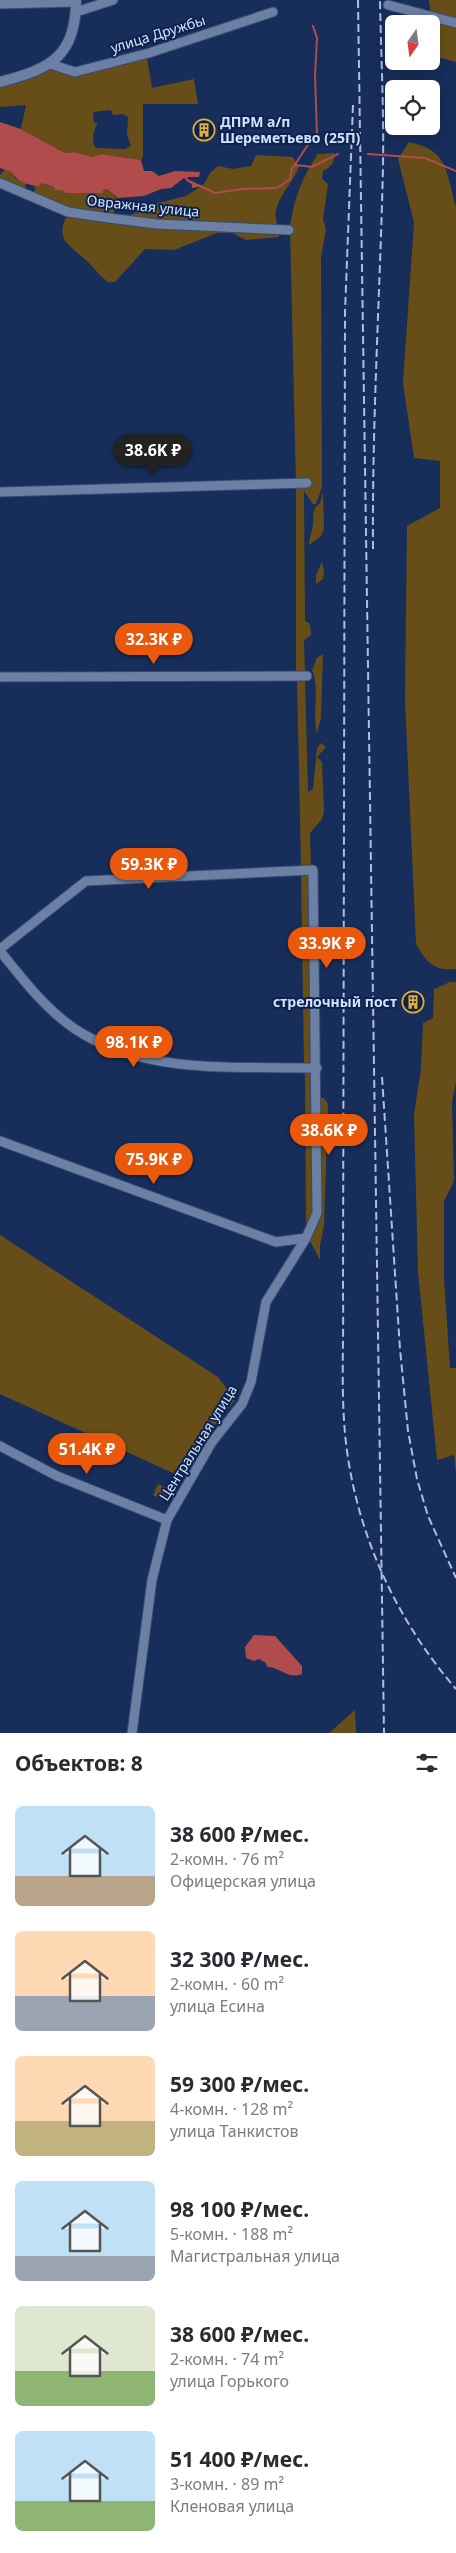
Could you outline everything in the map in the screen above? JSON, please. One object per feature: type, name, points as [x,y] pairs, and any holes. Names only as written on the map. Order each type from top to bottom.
[{"type":"street","points":[[0,4],[76,5],[113,0]]},
{"type":"street","points":[[0,82],[50,64],[67,48],[73,32],[76,5]]},
{"type":"street","points":[[388,5],[456,23]]},
{"type":"street","name":"улица Дружбы","points":[[50,64],[75,72],[149,53],[273,12]]},
{"type":"street","name":"Овражная улица","points":[[0,184],[68,212],[157,224],[289,230]]},
{"type":"street","points":[[0,492],[307,483]]},
{"type":"street","points":[[0,677],[307,676]]},
{"type":"street","name":"Центральная улица","points":[[0,950],[86,881],[313,870],[317,1068],[317,1212],[306,1238],[266,1302],[251,1382],[242,1404],[212,1442],[167,1520],[152,1580],[132,1733]]},
{"type":"street","points":[[0,950],[19,975],[60,1017],[82,1034],[120,1052],[150,1060],[194,1066],[317,1068]]},
{"type":"street","points":[[0,1141],[276,1242],[306,1238]]},
{"type":"street","points":[[0,1446],[57,1476],[167,1520]]},
{"type":"shaded area","points":[[429,0],[456,0],[456,62],[440,58],[440,15],[431,15]]},
{"type":"shaded area","points":[[147,58],[152,88],[194,79],[198,104],[143,104],[143,156],[141,160],[101,154],[93,157],[74,152],[65,153],[21,129],[26,105],[0,107],[0,86],[38,76],[50,68],[76,74]],"holes":[[[111,110],[113,115],[122,114],[128,117],[127,135],[131,146],[125,149],[96,148],[93,136],[98,123],[94,123],[93,112]]]},
{"type":"shaded area","points":[[0,122],[21,129],[65,153],[74,152],[93,157],[101,154],[141,160],[144,171],[152,171],[159,176],[175,171],[200,172],[199,177],[186,177],[187,180],[202,186],[192,188],[192,185],[184,178],[171,188],[161,189],[144,196],[118,198],[107,189],[103,190],[103,193],[66,193],[42,183],[39,186],[27,184],[16,178],[12,172],[0,168]]},
{"type":"shaded area","points":[[409,142],[432,151],[439,157],[444,165],[456,207],[456,969],[442,969],[432,964],[416,944],[405,699],[407,526],[440,508],[440,461],[414,458],[403,383],[414,222],[398,159]]},
{"type":"shaded area","points":[[334,153],[333,162],[323,171],[322,179],[328,184],[323,219],[326,229],[321,257],[322,487],[316,504],[313,504],[304,491],[305,621],[310,624],[311,635],[304,640],[305,673],[296,674],[296,486],[290,226],[294,207],[307,171],[318,154]]},
{"type":"shaded area","points":[[256,155],[293,157],[299,167],[280,199],[276,210],[279,237],[246,240],[232,233],[217,233],[174,250],[145,249],[115,282],[105,280],[64,238],[62,233],[66,218],[73,215],[89,220],[106,218],[111,224],[154,204],[186,196],[204,184],[210,173],[218,166],[233,169],[251,166]]},
{"type":"shaded area","points":[[5,169],[12,172],[15,178],[26,183],[25,189],[0,182],[0,175]]},
{"type":"shaded area","points":[[42,183],[79,192],[102,193],[103,190],[107,189],[119,200],[114,206],[114,216],[68,210],[32,194],[36,189],[33,186],[39,186]]},
{"type":"shaded area","points":[[323,492],[324,529],[321,536],[309,545],[314,510],[320,503]]},
{"type":"shaded area","points":[[322,562],[323,579],[316,584],[316,575]]},
{"type":"shaded area","points":[[323,654],[321,718],[317,733],[315,717],[316,693],[312,670],[317,658]]},
{"type":"shaded area","points":[[297,679],[305,679],[308,792],[313,789],[317,748],[321,743],[326,747],[317,757],[322,762],[324,811],[322,819],[310,833],[311,867],[301,867]]},
{"type":"shaded area","points":[[301,873],[310,873],[314,1065],[304,1065]]},
{"type":"shaded area","points":[[450,982],[456,982],[456,1082],[452,1102],[454,1181],[444,1201],[444,1278],[450,1368],[456,1368],[456,1472],[454,1455],[437,1460],[418,1272],[414,1114],[421,1069],[423,1023],[433,1018],[434,989]]},
{"type":"shaded area","points":[[314,1070],[315,1212],[306,1232],[305,1071]]},
{"type":"shaded area","points":[[319,1098],[324,1098],[328,1104],[324,1226],[320,1245],[320,1260],[309,1239],[319,1214]]},
{"type":"shaded area","points":[[0,1235],[218,1377],[235,1400],[175,1474],[0,1394]]},
{"type":"shaded area","points":[[158,1484],[171,1490],[166,1501],[153,1495]]},
{"type":"shaded area","points":[[254,1635],[275,1636],[302,1666],[302,1674],[288,1674],[267,1667],[266,1663],[259,1659],[254,1661],[246,1658],[245,1647]]},
{"type":"shaded area","points":[[355,1710],[356,1733],[329,1733]]},
{"type":"waterway","points":[[294,166],[311,140],[317,135],[315,75],[317,38],[313,26]]},
{"type":"waterway","points":[[186,176],[187,180],[215,193],[242,189],[277,188],[290,179],[292,168],[296,165],[312,167],[338,154]]},
{"type":"waterway","points":[[368,154],[425,158],[456,171]]},
{"type":"railway","points":[[358,0],[384,1733]]},
{"type":"railway","points":[[373,549],[375,405],[383,167],[380,0]]},
{"type":"railway","points":[[353,105],[345,312],[343,1373],[345,1432],[353,1484],[361,1516],[384,1578],[416,1636],[456,1689]]},
{"type":"railway","points":[[382,1077],[400,1349],[408,1431],[417,1479],[428,1516],[456,1578]]},
{"type":"place","name":"ДПРМ а/п Шереметьево (25П)","points":[[204,130]]},
{"type":"place","name":"стрелочный пост","points":[[413,1002]]}]
